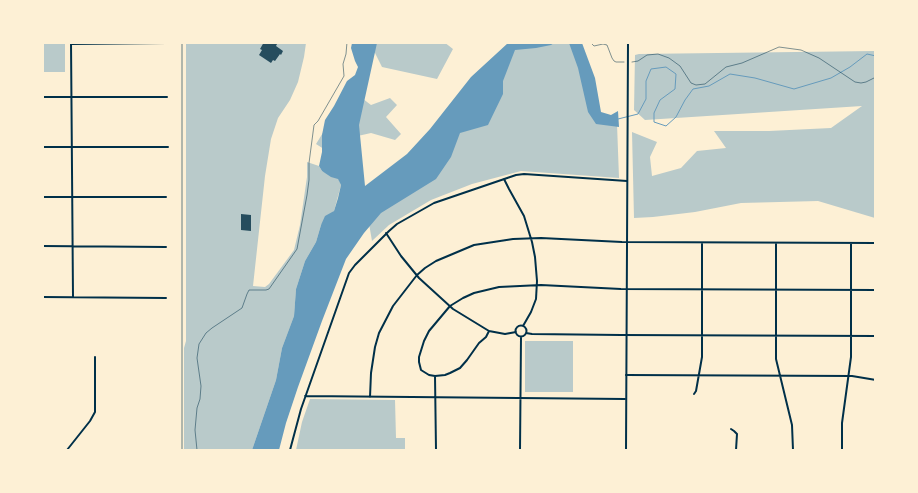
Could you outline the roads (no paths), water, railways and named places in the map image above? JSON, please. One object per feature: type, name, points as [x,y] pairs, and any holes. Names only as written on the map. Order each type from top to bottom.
[{"type":"street","points":[[626,450],[628,42]]},
{"type":"street","points":[[73,297],[71,43],[167,43]]},
{"type":"street","points":[[42,97],[167,97]]},
{"type":"street","points":[[42,147],[168,147]]},
{"type":"street","points":[[290,450],[305,396],[349,273],[386,233],[397,224],[434,203],[524,174],[627,181]]},
{"type":"street","points":[[504,179],[524,216],[535,257],[536,298],[523,326],[518,327],[516,332]]},
{"type":"street","points":[[42,197],[166,197]]},
{"type":"street","points":[[386,233],[401,256],[417,275],[450,306],[489,331],[505,334],[516,332]]},
{"type":"street","points":[[370,397],[372,360],[379,333],[393,306],[417,275],[436,261],[474,245],[531,238],[626,242],[876,243]]},
{"type":"street","points":[[694,394],[702,356],[702,242]]},
{"type":"street","points":[[776,243],[776,360],[792,425],[793,450]]},
{"type":"street","points":[[842,450],[842,423],[851,357],[851,243]]},
{"type":"street","points":[[42,246],[166,247]]},
{"type":"street","points":[[489,331],[460,368],[445,375],[436,376],[429,375],[421,370],[419,357],[429,331],[450,306],[462,298],[487,289],[537,285],[627,289],[876,290]]},
{"type":"street","points":[[42,297],[166,298]]},
{"type":"street","points":[[523,326],[526,333]]},
{"type":"street","points":[[516,332],[521,337]]},
{"type":"street","points":[[526,333],[876,336]]},
{"type":"street","points":[[521,337],[526,333]]},
{"type":"street","points":[[520,450],[521,337]]},
{"type":"street","points":[[67,450],[95,412],[96,356]]},
{"type":"street","points":[[626,375],[849,376],[876,380]]},
{"type":"street","points":[[436,376],[436,450]]},
{"type":"street","points":[[305,396],[626,399]]},
{"type":"street","points":[[731,429],[736,434],[736,450]]},
{"type":"water","points":[[352,43],[377,43],[359,125],[365,186],[407,154],[430,129],[471,77],[508,43],[554,43],[536,48],[515,50],[503,81],[503,94],[488,125],[460,133],[451,157],[436,179],[381,213],[364,233],[346,259],[298,387],[279,450],[252,450],[276,380],[282,348],[294,316],[296,289],[305,261],[316,242],[325,216],[334,211],[338,198],[341,185],[338,179],[322,171],[319,166],[325,120],[347,81],[355,75],[358,67],[351,48]]},
{"type":"water","points":[[569,43],[582,43],[595,78],[601,112],[611,115],[618,111],[619,127],[596,124],[588,112],[578,68]]},
{"type":"waterway","points":[[618,119],[638,114],[646,99],[646,81],[651,69],[666,67],[676,74],[675,89],[660,100],[654,113],[654,122],[666,126],[676,117],[693,89],[709,86],[730,74],[755,78],[794,89],[831,78],[867,54],[876,56]]},
{"type":"railway","points":[[182,42],[182,450]]}]
